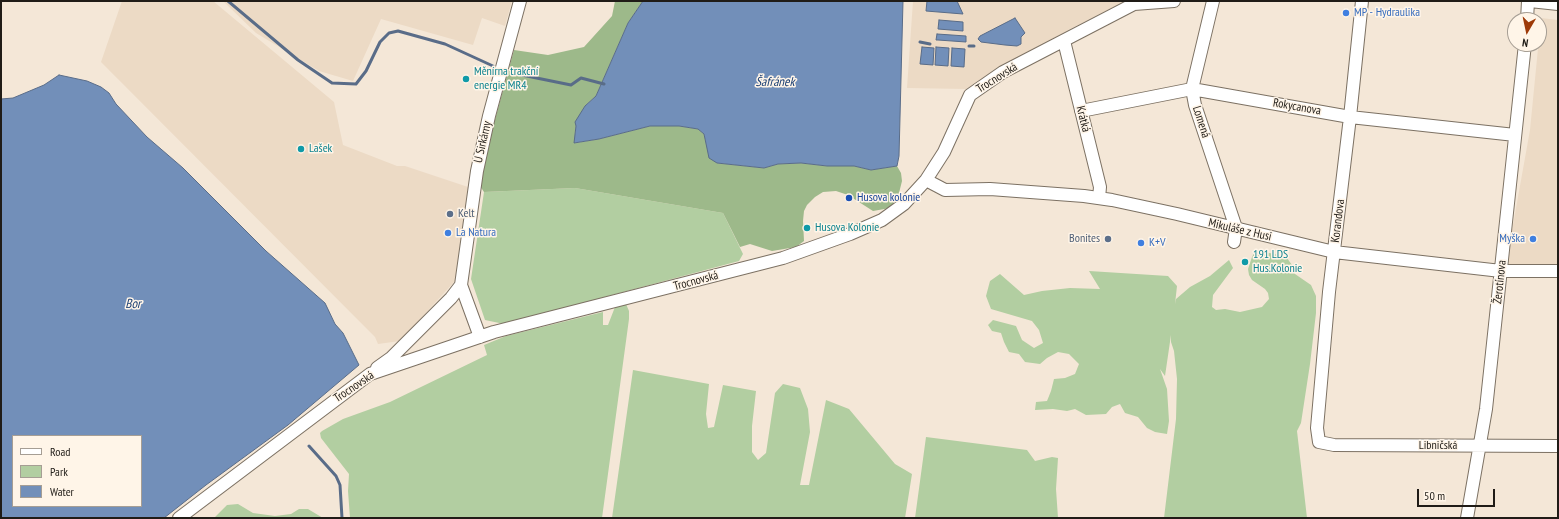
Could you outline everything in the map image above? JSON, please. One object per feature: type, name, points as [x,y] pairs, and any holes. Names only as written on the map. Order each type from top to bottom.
[{"type":"street","name":"U Sirkárny","points":[[480,337],[461,285],[477,171],[489,116],[520,1]]},
{"type":"street","name":"Trocnovská","points":[[179,518],[370,374],[480,337],[783,258],[850,234],[882,220],[904,204],[926,180],[944,152],[970,95],[1003,72],[1134,4],[1174,1]]},
{"type":"street","name":"Lomená","points":[[1213,1],[1192,89],[1195,105],[1236,228],[1234,242]]},
{"type":"street","name":"Korandova","points":[[1319,442],[1318,420],[1329,292],[1362,1]]},
{"type":"street","points":[[1528,12],[1529,1],[1558,4]]},
{"type":"street","name":"Krátká","points":[[1064,41],[1100,187],[1099,198]]},
{"type":"street","name":"Žerotínova","points":[[1467,518],[1486,409],[1524,52]]},
{"type":"street","name":"Rokycanova","points":[[1081,111],[1192,89],[1350,117],[1515,135]]},
{"type":"street","name":"Mikuláše z Husi","points":[[926,180],[945,190],[990,189],[1099,198],[1236,228],[1334,252],[1501,271],[1558,271]]},
{"type":"street","points":[[370,374],[390,358],[451,298],[461,285]]},
{"type":"street","name":"Libničská","points":[[1319,442],[1334,445],[1558,446]]},
{"type":"shaded area","name":"Lašek","points":[[122,1],[213,1],[334,102],[343,145],[397,166],[405,166],[468,187],[455,281],[400,341],[378,344],[375,337],[101,62]]},
{"type":"shaded area","points":[[223,1],[512,1],[505,26],[482,18],[473,45],[381,19],[353,81],[319,71],[256,33]]},
{"type":"shaded area","points":[[913,1],[1126,1],[1070,29],[966,89],[907,88]]},
{"type":"shaded area","points":[[1547,19],[1558,20],[1558,265],[1506,264],[1530,130],[1538,52],[1547,52]]},
{"type":"green space","points":[[615,1],[643,1],[628,23],[596,96],[585,106],[576,126],[575,143],[599,139],[650,126],[679,126],[698,129],[704,134],[707,144],[717,163],[764,168],[778,164],[801,163],[827,166],[854,166],[871,170],[897,166],[901,173],[902,181],[898,197],[890,208],[873,211],[848,195],[836,191],[823,192],[807,205],[804,211],[804,241],[796,247],[772,251],[750,244],[740,247],[723,213],[575,188],[484,192],[480,186],[485,156],[514,50],[548,55],[584,47],[612,16]]},
{"type":"green space","points":[[575,188],[723,213],[743,254],[739,261],[504,324],[485,320],[471,279],[484,192]]},
{"type":"green space","points":[[1256,250],[1287,258],[1292,265],[1295,274],[1311,285],[1316,296],[1316,313],[1310,364],[1301,423],[1297,431],[1307,518],[1164,518],[1176,419],[1177,379],[1171,335],[1165,376],[1160,369],[1167,389],[1169,421],[1167,434],[1155,432],[1147,428],[1138,417],[1125,413],[1120,404],[1112,407],[1106,414],[1086,415],[1075,409],[1067,411],[1053,409],[1035,410],[1036,402],[1047,401],[1054,379],[1065,378],[1075,374],[1079,364],[1069,354],[1058,352],[1040,364],[1025,362],[1019,354],[1009,352],[1001,333],[992,331],[988,325],[993,320],[1016,326],[1022,340],[1034,348],[1043,343],[1039,330],[1032,321],[991,309],[986,296],[990,281],[1000,274],[1024,295],[1042,291],[1070,288],[1100,289],[1089,271],[1168,276],[1177,286],[1175,304],[1176,299],[1190,287],[1210,276],[1229,260],[1233,268],[1213,295],[1212,307],[1216,310],[1225,309],[1240,312],[1262,307],[1269,299],[1268,293],[1265,289],[1252,280],[1249,275],[1248,269]]},
{"type":"green space","points":[[626,304],[629,311],[629,319],[602,518],[350,518],[348,491],[349,474],[321,438],[320,433],[322,431],[343,419],[390,402],[487,355],[484,345],[506,336],[603,312],[603,325],[608,325],[615,307]]},
{"type":"green space","points":[[633,370],[709,384],[706,414],[708,428],[714,427],[723,385],[756,391],[752,426],[752,452],[758,460],[766,453],[775,393],[783,384],[800,388],[808,409],[810,432],[800,485],[809,485],[826,400],[849,409],[895,464],[912,474],[905,518],[612,518]]},
{"type":"green space","points":[[926,437],[1027,450],[1035,461],[1052,457],[1058,458],[1056,489],[1058,518],[915,518]]},
{"type":"green space","points":[[238,504],[253,513],[275,516],[291,514],[299,509],[308,509],[323,518],[214,518],[227,505]]},
{"type":"water","name":"Šafránek","points":[[643,1],[903,1],[899,156],[897,166],[871,170],[854,166],[827,166],[801,163],[778,164],[764,168],[717,163],[709,158],[704,134],[698,129],[679,126],[650,126],[599,139],[574,143],[575,122],[585,106],[596,96],[628,23]]},
{"type":"water","points":[[927,1],[957,1],[963,14],[926,11]]},
{"type":"water","points":[[1015,18],[1025,33],[1021,37],[1021,44],[1017,46],[1005,45],[981,42],[978,39],[980,36]]},
{"type":"water","points":[[939,20],[963,22],[963,31],[938,29]]},
{"type":"water","points":[[937,34],[966,36],[966,42],[936,40]]},
{"type":"water","points":[[922,47],[934,48],[933,65],[920,64]]},
{"type":"water","points":[[936,47],[949,48],[948,66],[935,65]]},
{"type":"water","points":[[952,48],[965,49],[964,67],[951,66]]},
{"type":"water","name":"Bor","points":[[59,75],[87,81],[101,87],[109,93],[116,104],[147,137],[183,168],[266,251],[325,303],[335,324],[343,333],[359,365],[288,425],[164,518],[1,518],[1,99],[13,98],[44,85]]},
{"type":"waterway","points":[[228,1],[298,60],[332,83],[356,84],[366,71],[380,42],[389,33],[398,31],[445,44],[493,66]]},
{"type":"waterway","points":[[920,42],[930,44]]},
{"type":"waterway","points":[[969,46],[974,46]]},
{"type":"waterway","points":[[512,73],[571,85],[581,78],[604,84]]},
{"type":"waterway","points":[[309,446],[336,476],[340,485],[342,518]]},
{"type":"place","name":"MP - Hydraulika","points":[[1346,13]]},
{"type":"place","name":"Měnírna trakční energie MR4","points":[[466,79]]},
{"type":"place","name":"Lašek","points":[[301,149]]},
{"type":"place","name":"Husova kolonie","points":[[849,198]]},
{"type":"place","name":"Kelt","points":[[450,214]]},
{"type":"place","name":"Husova Kolonie","points":[[807,228]]},
{"type":"place","name":"La Natura","points":[[448,233]]},
{"type":"place","name":"Bonites","points":[[1108,239]]},
{"type":"place","name":"Myška","points":[[1533,239]]},
{"type":"place","name":"K+V","points":[[1141,243]]},
{"type":"place","name":"191 LDS Hus.Kolonie","points":[[1245,262]]}]
